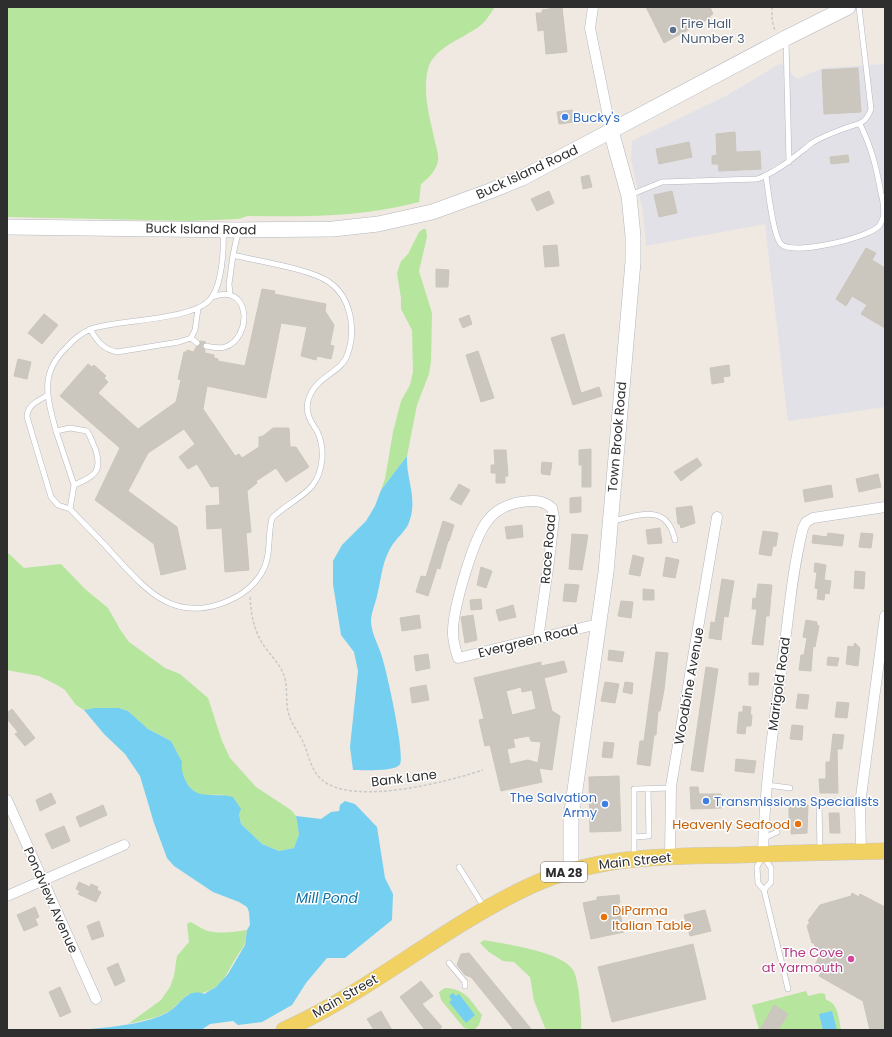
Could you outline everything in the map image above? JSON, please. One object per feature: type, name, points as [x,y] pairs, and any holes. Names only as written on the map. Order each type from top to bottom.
[{"type":"main road","name":"Buck Island Road","points":[[7,227],[238,230],[333,229],[378,224],[432,212],[522,178],[782,40],[848,7]]},
{"type":"main road","name":"Town Brook Road","points":[[571,870],[571,818],[606,572],[626,328],[633,262],[633,236],[629,196],[611,131]]},
{"type":"main road","name":"Main Street","points":[[284,1030],[377,978],[486,910],[531,885],[571,870],[634,859],[670,856],[885,851]]},
{"type":"street","name":"Town Brook Road","points":[[593,7],[590,28],[611,131]]},
{"type":"street","name":"Race Road","points":[[458,658],[453,635],[454,614],[465,575],[482,527],[490,518],[506,506],[535,501],[546,502],[552,508],[554,518],[538,638]]},
{"type":"street","name":"Marigold Road","points":[[763,854],[767,786],[792,589],[803,528],[806,522],[811,519],[825,515],[885,507]]},
{"type":"street","name":"Woodbine Avenue","points":[[670,856],[671,788],[717,517]]},
{"type":"street","points":[[861,851],[860,799],[885,616]]},
{"type":"street","name":"Evergreen Road","points":[[458,658],[598,624]]},
{"type":"street","name":"Pondview Avenue","points":[[7,800],[96,999]]},
{"type":"street","points":[[7,896],[124,845]]},
{"type":"lane","points":[[629,196],[662,182],[757,178],[766,176],[789,162],[813,142],[845,128],[860,124],[868,118],[871,109],[860,7]]},
{"type":"lane","points":[[782,40],[789,162]]},
{"type":"lane","points":[[766,176],[775,230],[782,244],[789,248],[831,244],[862,236],[873,230],[880,225],[882,220],[883,204],[875,158],[860,124]]},
{"type":"lane","points":[[212,297],[217,287],[224,246],[223,229]]},
{"type":"lane","points":[[206,346],[223,348],[234,343],[246,315],[244,309],[230,294],[229,284],[238,230]]},
{"type":"lane","points":[[48,395],[28,409],[26,417],[51,497],[58,505],[70,509],[137,581],[156,597],[173,604],[192,608],[212,607],[234,600],[249,589],[261,574],[267,558],[272,518],[312,486],[318,476],[323,457],[323,445],[308,416],[307,403],[312,391],[320,381],[342,364],[348,354],[352,320],[344,300],[329,282],[303,271],[233,255]]},
{"type":"lane","points":[[70,509],[74,485],[56,430],[47,387],[50,369],[61,352],[77,336],[90,329],[106,325],[173,315],[198,309],[212,297],[222,293],[230,294]]},
{"type":"lane","points":[[90,329],[102,346],[108,350],[117,352],[180,342],[191,338],[195,330],[198,309]]},
{"type":"lane","points":[[191,338],[197,343]]},
{"type":"lane","points":[[56,430],[70,428],[86,431],[90,436],[100,462],[99,467],[89,479],[74,485]]},
{"type":"lane","points":[[610,521],[647,514],[660,515],[666,522],[675,540]]},
{"type":"lane","points":[[767,786],[790,788]]},
{"type":"lane","points":[[634,859],[634,789],[671,788]]},
{"type":"lane","points":[[634,837],[649,836],[648,789]]},
{"type":"lane","points":[[820,852],[818,805],[821,802],[860,799]]},
{"type":"lane","points":[[763,838],[777,832]]},
{"type":"lane","points":[[763,854],[757,867],[758,883],[764,890],[788,989]]},
{"type":"lane","points":[[763,854],[771,868],[771,882],[764,890]]},
{"type":"lane","points":[[459,867],[486,910]]},
{"type":"lane","points":[[449,963],[464,982],[465,986]]},
{"type":"path","points":[[772,7],[772,20],[782,40]]},
{"type":"path","name":"Bank Lane","points":[[249,589],[252,616],[256,630],[261,641],[279,665],[288,691],[289,715],[304,744],[314,770],[321,779],[332,786],[350,790],[375,792],[434,784],[483,770]]},
{"type":"shaded area","points":[[781,63],[797,79],[823,68],[885,64],[885,407],[788,421],[765,224],[646,246],[643,212],[631,159],[632,141],[726,96]]},
{"type":"green space","points":[[7,7],[495,7],[480,26],[445,47],[438,53],[432,60],[428,69],[426,78],[426,96],[438,161],[433,172],[421,184],[419,202],[377,211],[334,215],[248,216],[238,219],[189,221],[7,217]]},
{"type":"green space","points":[[426,229],[427,237],[419,271],[432,313],[431,361],[429,374],[417,405],[407,456],[381,490],[385,479],[393,432],[401,401],[410,385],[413,372],[412,330],[401,309],[401,298],[397,273],[401,261],[408,254],[419,232]]},
{"type":"green space","points":[[7,552],[24,568],[61,564],[85,589],[108,608],[129,642],[165,668],[180,674],[208,698],[222,741],[230,758],[256,787],[291,810],[296,816],[299,834],[294,848],[279,851],[262,844],[241,824],[239,814],[224,795],[202,795],[193,791],[184,779],[171,741],[148,729],[128,711],[119,708],[84,710],[76,705],[65,690],[57,685],[39,676],[7,670]]},
{"type":"green space","points":[[190,922],[205,930],[213,932],[247,930],[243,947],[221,982],[211,990],[187,995],[170,1011],[157,1017],[128,1024],[161,1000],[170,987],[174,976],[177,956],[189,942],[187,924]]},
{"type":"green space","points":[[484,940],[546,954],[567,964],[573,970],[577,981],[581,1030],[546,1030],[534,1001],[530,977],[514,962],[503,961],[489,952],[480,943]]},
{"type":"green space","points":[[445,988],[463,993],[471,1000],[482,1015],[479,1025],[474,1030],[464,1028],[441,1000],[439,992]]},
{"type":"green space","points":[[806,991],[808,996],[821,993],[825,994],[826,1000],[833,1004],[839,1017],[841,1030],[759,1030],[752,1005]]},
{"type":"water","points":[[407,456],[412,498],[411,516],[408,525],[391,547],[385,560],[372,612],[371,622],[381,653],[391,695],[400,745],[400,764],[397,767],[386,769],[353,770],[350,747],[358,671],[354,652],[341,635],[333,584],[333,561],[342,545],[366,521],[375,506],[381,490]]},
{"type":"water","name":"Mill Pond","points":[[95,708],[119,708],[128,711],[148,729],[171,741],[182,762],[182,771],[186,781],[192,790],[201,794],[233,797],[241,809],[239,814],[241,824],[262,844],[279,851],[294,848],[299,834],[296,816],[321,819],[331,812],[339,811],[340,805],[345,801],[355,804],[377,827],[385,878],[393,894],[392,920],[345,958],[327,958],[306,983],[292,1005],[262,1022],[238,1025],[233,1021],[210,1024],[201,1030],[82,1030],[128,1025],[161,1016],[174,1008],[185,997],[193,993],[204,994],[216,987],[228,974],[245,945],[247,930],[250,925],[247,907],[239,902],[213,892],[174,866],[167,858],[154,823],[140,776],[125,754],[104,734],[84,710]]},
{"type":"water","points":[[453,993],[456,996],[459,994],[475,1015],[466,1023],[449,1002],[452,1000],[449,996]]},
{"type":"water","points":[[832,1011],[837,1030],[823,1030],[819,1014]]},
{"type":"building","points":[[562,7],[567,52],[546,54],[544,30],[538,31],[536,13],[542,13],[542,10]]},
{"type":"building","name":"Fire Hall Number 3","points":[[646,7],[710,7],[713,14],[710,18],[664,43]]},
{"type":"building","points":[[858,68],[861,112],[824,114],[822,70]]},
{"type":"building","name":"Bucky's","points":[[572,110],[574,122],[559,124],[557,112]]},
{"type":"building","points":[[735,132],[736,152],[760,151],[761,169],[719,171],[718,164],[712,164],[712,156],[717,155],[716,134]]},
{"type":"building","points":[[689,142],[692,157],[659,164],[656,149]]},
{"type":"building","points":[[848,155],[849,162],[831,164],[830,157]]},
{"type":"building","points":[[589,175],[592,187],[583,189],[581,177]]},
{"type":"building","points":[[549,191],[554,203],[537,211],[531,199]]},
{"type":"building","points":[[672,191],[677,213],[659,217],[654,195]]},
{"type":"building","points":[[557,245],[559,266],[545,267],[543,246]]},
{"type":"building","points":[[866,248],[876,253],[872,260],[885,268],[885,328],[861,314],[867,305],[852,296],[846,306],[836,299]]},
{"type":"building","points":[[436,269],[449,270],[448,287],[436,287]]},
{"type":"building","points":[[262,289],[275,291],[274,294],[326,304],[325,311],[334,325],[330,345],[334,346],[331,359],[317,356],[316,360],[301,356],[307,327],[281,323],[266,398],[207,386],[203,409],[235,456],[239,454],[242,458],[259,447],[259,437],[263,436],[273,428],[289,428],[290,447],[296,447],[309,467],[286,482],[276,468],[256,481],[257,483],[247,491],[251,532],[246,533],[249,570],[225,572],[222,528],[207,529],[206,506],[220,505],[219,486],[211,487],[197,464],[188,469],[179,457],[195,444],[184,429],[148,453],[128,491],[177,527],[186,569],[161,575],[154,544],[95,500],[120,448],[60,396],[88,364],[92,367],[94,365],[106,376],[104,378],[108,382],[98,393],[138,429],[176,402],[181,380],[178,379],[184,352],[187,352],[187,350],[194,352],[196,347],[200,345],[200,341],[206,342],[202,346],[205,353],[214,355],[214,358],[218,359],[218,361],[245,366]]},
{"type":"building","points":[[44,314],[58,325],[42,344],[28,333]]},
{"type":"building","points":[[469,315],[472,324],[463,328],[459,319]]},
{"type":"building","points":[[564,334],[581,393],[599,387],[602,396],[573,405],[551,338]]},
{"type":"building","points":[[478,351],[494,398],[481,402],[466,355]]},
{"type":"building","points":[[18,359],[31,362],[27,379],[14,376]]},
{"type":"building","points":[[729,365],[730,376],[723,377],[724,382],[712,384],[710,368]]},
{"type":"building","points":[[591,449],[591,487],[582,487],[582,465],[579,465],[579,450]]},
{"type":"building","points":[[494,450],[506,450],[508,476],[505,476],[505,483],[496,483],[496,473],[491,473],[491,465],[495,465]]},
{"type":"building","points":[[697,458],[702,465],[681,481],[674,472]]},
{"type":"building","points":[[542,462],[552,463],[550,475],[542,474]]},
{"type":"building","points":[[878,474],[881,487],[859,492],[856,479]]},
{"type":"building","points":[[459,484],[470,490],[461,505],[450,499]]},
{"type":"building","points":[[831,485],[833,497],[805,502],[803,490]]},
{"type":"building","points":[[581,497],[581,512],[570,513],[570,498]]},
{"type":"building","points":[[692,506],[695,523],[681,528],[680,524],[678,524],[676,508]]},
{"type":"building","points":[[443,521],[454,525],[440,569],[437,568],[428,596],[416,592],[421,576],[426,577]]},
{"type":"building","points":[[522,525],[523,537],[507,539],[505,527]]},
{"type":"building","points":[[660,528],[662,543],[648,544],[646,530]]},
{"type":"building","points":[[763,531],[778,533],[776,546],[773,546],[771,556],[759,554]]},
{"type":"building","points":[[828,533],[844,535],[842,546],[812,543],[813,535],[827,537]]},
{"type":"building","points":[[861,533],[873,534],[871,548],[859,547]]},
{"type":"building","points":[[572,534],[588,535],[582,570],[569,569]]},
{"type":"building","points":[[633,555],[644,558],[640,576],[629,574]]},
{"type":"building","points":[[666,557],[679,560],[675,578],[663,576]]},
{"type":"building","points":[[815,563],[826,565],[824,580],[831,581],[829,594],[825,593],[824,600],[817,599],[818,589],[815,588],[817,572],[814,572]]},
{"type":"building","points":[[481,567],[492,571],[486,588],[477,585]]},
{"type":"building","points":[[855,571],[865,572],[864,589],[854,588]]},
{"type":"building","points":[[722,579],[734,581],[728,617],[724,616],[721,640],[709,638],[711,622],[715,623]]},
{"type":"building","points":[[565,584],[579,585],[576,602],[563,601]]},
{"type":"building","points":[[758,584],[772,585],[769,616],[766,616],[763,645],[752,644],[757,609],[752,609],[753,598],[756,599]]},
{"type":"building","points":[[643,589],[654,590],[654,600],[643,600]]},
{"type":"building","points":[[481,599],[482,609],[471,610],[470,600]]},
{"type":"building","points":[[621,601],[633,602],[631,618],[618,616]]},
{"type":"building","points":[[513,605],[516,617],[499,621],[496,610]]},
{"type":"building","points":[[419,615],[421,628],[402,631],[400,618]]},
{"type":"building","points":[[473,615],[477,640],[465,643],[461,617]]},
{"type":"building","points":[[806,620],[817,622],[817,625],[819,626],[815,647],[813,646],[811,671],[799,670],[801,655],[804,655],[807,638],[803,637]]},
{"type":"building","points":[[855,643],[860,648],[858,666],[846,664],[848,646],[853,647]]},
{"type":"building","points":[[609,650],[624,652],[622,662],[608,660]]},
{"type":"building","points":[[656,652],[668,653],[664,690],[660,711],[658,711],[656,735],[654,735],[650,766],[637,764],[640,741],[644,741]]},
{"type":"building","points":[[428,654],[430,668],[416,671],[414,656]]},
{"type":"building","points":[[828,657],[839,658],[837,666],[827,665]]},
{"type":"building","points":[[564,661],[567,672],[544,678],[552,711],[560,716],[552,770],[539,768],[542,782],[501,791],[490,745],[485,746],[479,720],[484,719],[474,678],[541,662],[541,666]],"holes":[[[521,687],[522,692],[532,690],[536,709],[512,715],[506,691]],[[529,736],[531,741],[541,742],[538,763],[528,760],[510,764],[507,749],[515,747],[513,739]]]},
{"type":"building","points":[[706,667],[718,669],[703,772],[691,770]]},
{"type":"building","points":[[749,673],[759,673],[758,685],[749,685]]},
{"type":"building","points":[[605,682],[619,684],[615,703],[601,701]]},
{"type":"building","points":[[625,682],[633,683],[632,694],[623,692]]},
{"type":"building","points":[[426,685],[429,700],[412,703],[410,688]]},
{"type":"building","points":[[798,694],[809,695],[807,709],[796,708]]},
{"type":"building","points":[[837,702],[849,703],[847,718],[835,717]]},
{"type":"building","points":[[743,706],[751,707],[750,715],[752,715],[751,726],[746,726],[745,734],[737,733],[739,712],[743,712]]},
{"type":"building","points":[[12,709],[35,738],[25,746],[15,734],[18,732],[7,719],[7,713]]},
{"type":"building","points":[[792,725],[803,726],[802,740],[790,739]]},
{"type":"building","points":[[833,734],[844,735],[842,749],[837,749],[838,793],[820,793],[819,779],[826,779],[826,762],[830,762]]},
{"type":"building","points":[[604,742],[614,743],[612,758],[602,757]]},
{"type":"building","points":[[736,759],[756,761],[754,773],[735,771]]},
{"type":"building","name":"The Salvation Army","points":[[619,776],[621,831],[590,832],[589,777]]},
{"type":"building","name":"Transmissions Specialists","points":[[690,787],[698,787],[699,794],[721,794],[721,808],[691,809]]},
{"type":"building","points":[[51,793],[56,803],[40,811],[36,800]]},
{"type":"building","points":[[103,805],[107,815],[80,827],[76,817]]},
{"type":"building","name":"Heavenly Seafood","points":[[808,805],[807,833],[791,834],[791,828],[789,828],[789,806]]},
{"type":"building","points":[[829,813],[839,813],[840,833],[830,833]]},
{"type":"building","points":[[64,826],[70,841],[52,849],[45,834]]},
{"type":"building","points":[[79,882],[90,887],[91,884],[98,887],[97,890],[101,892],[96,902],[78,894],[80,891],[76,889]]},
{"type":"building","name":"The Cove at Yarmouth","points":[[852,893],[859,897],[860,894],[885,907],[885,1030],[870,1030],[863,1001],[819,976],[823,969],[815,965],[821,953],[816,950],[814,943],[812,943],[807,926],[810,922],[808,921],[820,905],[851,896]]},
{"type":"building","name":"DiParma Italian Table","points":[[619,895],[620,903],[618,903],[624,932],[591,939],[583,903],[597,900],[597,897]]},
{"type":"building","points":[[35,907],[39,917],[35,919],[38,925],[24,931],[17,915]]},
{"type":"building","points":[[705,910],[711,931],[690,936],[684,915]]},
{"type":"building","points":[[99,921],[104,936],[92,940],[87,926]]},
{"type":"building","points":[[693,944],[706,999],[612,1022],[598,967]]},
{"type":"building","points":[[469,953],[532,1030],[514,1030],[471,977],[465,975],[457,965],[461,954]]},
{"type":"building","points":[[118,963],[125,981],[115,986],[107,968]]},
{"type":"building","points":[[421,981],[433,996],[422,1004],[442,1027],[438,1030],[425,1030],[400,997]]},
{"type":"building","points":[[60,987],[71,1012],[60,1017],[49,992]]},
{"type":"building","points":[[774,1005],[788,1014],[778,1030],[760,1030]]},
{"type":"building","points":[[381,1011],[392,1030],[374,1030],[367,1019]]},
{"type":"place","name":"Fire Hall Number 3","points":[[673,30]]},
{"type":"place","name":"Bucky's","points":[[565,117]]},
{"type":"place","name":"Transmissions Specialists","points":[[706,801]]},
{"type":"place","name":"The Salvation Army","points":[[605,804]]},
{"type":"place","name":"Heavenly Seafood","points":[[798,824]]},
{"type":"place","name":"DiParma Italian Table","points":[[604,917]]},
{"type":"place","name":"The Cove at Yarmouth","points":[[851,959]]}]
